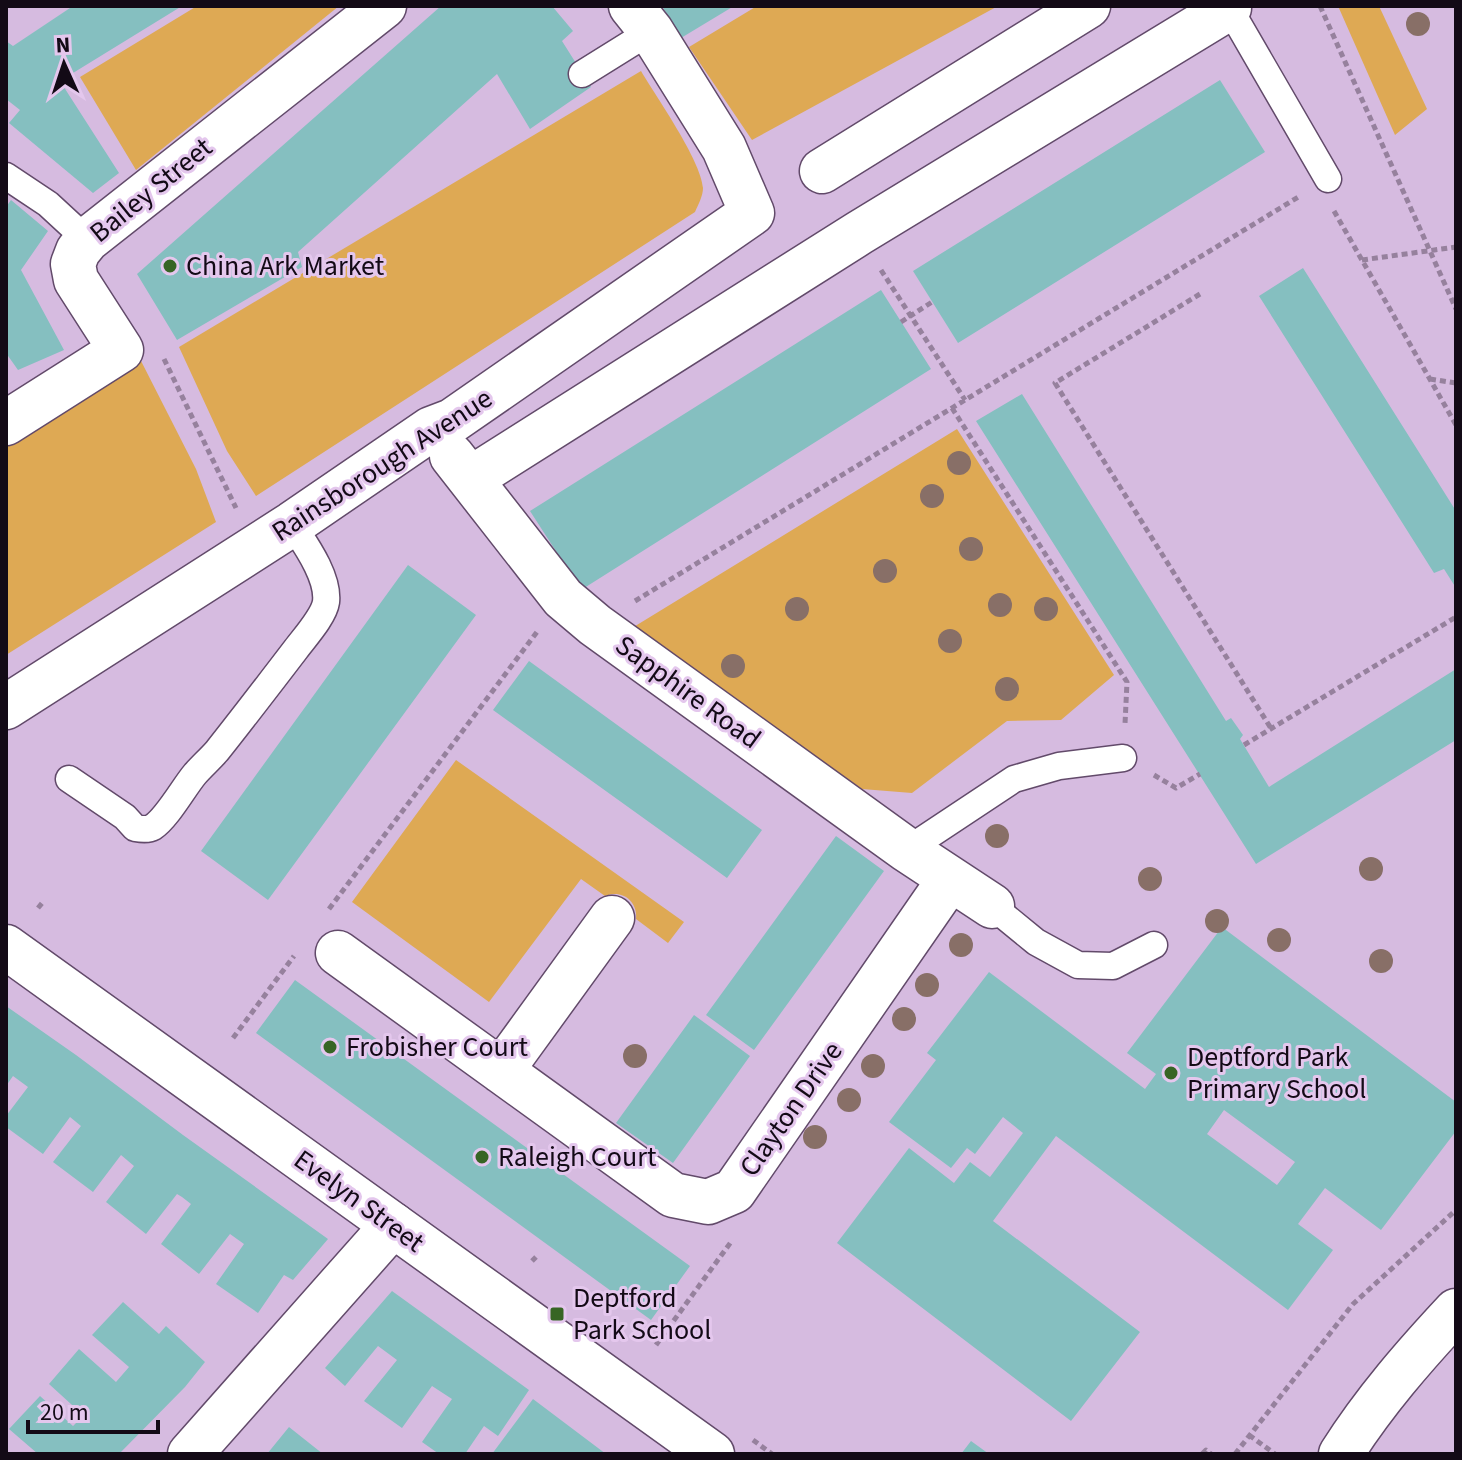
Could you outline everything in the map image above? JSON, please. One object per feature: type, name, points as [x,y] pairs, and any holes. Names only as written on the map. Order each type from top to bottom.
[{"type":"street","name":"Bailey Street","points":[[121,350],[76,280],[73,264],[78,251],[87,240],[384,6]]},
{"type":"street","points":[[822,171],[1088,6]]},
{"type":"street","points":[[470,479],[859,233],[1228,7]]},
{"type":"street","name":"Rainsborough Avenue","points":[[6,707],[292,524],[431,429],[452,421],[752,213],[724,148],[641,19]]},
{"type":"street","points":[[6,423],[121,350]]},
{"type":"street","name":"Sapphire Road","points":[[431,429],[563,598],[595,625],[907,850],[992,906]]},
{"type":"street","name":"Clayton Drive","points":[[321,939],[673,1195],[708,1202],[734,1191],[950,879]]},
{"type":"street","points":[[501,1071],[612,918]]},
{"type":"street","name":"Evelyn Street","points":[[6,947],[712,1454]]},
{"type":"street","points":[[190,1454],[393,1225]]},
{"type":"street","points":[[1341,1454],[1367,1414],[1456,1311]]},
{"type":"lane","points":[[1228,7],[1323,182]]},
{"type":"lane","points":[[582,74],[641,19]]},
{"type":"lane","points":[[6,176],[48,204],[87,240]]},
{"type":"lane","points":[[69,779],[125,817],[135,828],[154,827],[267,686],[326,605],[325,588],[319,572],[292,524]]},
{"type":"lane","points":[[907,850],[1014,779],[1059,766],[1123,758]]},
{"type":"lane","points":[[992,906],[1036,942],[1078,965],[1113,966],[1154,945]]},
{"type":"path","points":[[1320,6],[1456,309]]},
{"type":"path","points":[[595,625],[1323,182],[1362,260],[1456,425]]},
{"type":"path","points":[[1362,260],[1456,247]]},
{"type":"path","points":[[890,286],[965,400]]},
{"type":"path","points":[[1200,294],[1055,383],[1272,730]]},
{"type":"path","points":[[901,322],[932,302]]},
{"type":"path","points":[[121,350],[157,344],[255,548]]},
{"type":"path","points":[[1430,379],[1456,383]]},
{"type":"path","points":[[952,408],[1127,682],[1123,758],[1176,788],[1200,774]]},
{"type":"path","points":[[233,1038],[321,939],[563,598]]},
{"type":"path","points":[[1244,745],[1456,617]]},
{"type":"path","points":[[656,1345],[739,1232],[734,1191]]},
{"type":"path","points":[[1235,1454],[1353,1304],[1456,1210]]},
{"type":"path","points":[[1249,1435],[1275,1454]]},
{"type":"path","points":[[1202,1454],[1206,1450],[1211,1454]]},
{"type":"shaded area","points":[[197,6],[339,6],[136,170],[80,77]]},
{"type":"shaded area","points":[[757,6],[998,6],[752,140],[689,47]]},
{"type":"shaded area","points":[[1338,6],[1379,6],[1427,109],[1395,135]]},
{"type":"shaded area","points":[[641,71],[695,162],[703,191],[695,212],[256,496],[227,451],[179,347]]},
{"type":"shaded area","points":[[139,357],[196,469],[216,522],[6,655],[6,438]]},
{"type":"shaded area","points":[[957,429],[1114,675],[1061,720],[1007,721],[912,793],[862,789],[632,628]]},
{"type":"shaded area","points":[[456,760],[684,922],[668,943],[636,919],[634,907],[628,898],[617,894],[605,896],[581,879],[489,1002],[352,902]]},
{"type":"building","points":[[73,6],[182,6],[60,81],[119,173],[93,193],[9,123],[20,110],[6,99],[6,41],[13,46]]},
{"type":"building","points":[[441,6],[552,6],[573,31],[562,41],[591,87],[530,129],[497,74],[298,252],[302,267],[177,340],[137,274]]},
{"type":"building","points":[[662,6],[734,6],[681,38]]},
{"type":"building","points":[[1220,80],[1265,152],[958,343],[913,271]]},
{"type":"building","points":[[11,200],[48,231],[21,270],[64,350],[18,370],[6,353],[6,207]]},
{"type":"building","points":[[1303,268],[1456,511],[1456,588],[1444,569],[1434,573],[1259,296]]},
{"type":"building","points":[[881,290],[931,369],[581,590],[530,511]]},
{"type":"building","points":[[1022,394],[1226,721],[1231,718],[1243,735],[1240,739],[1269,787],[1456,669],[1456,740],[1256,864],[976,421]]},
{"type":"building","points":[[408,565],[476,615],[268,900],[201,851]]},
{"type":"building","points":[[529,661],[762,830],[727,878],[493,710]]},
{"type":"building","points":[[836,836],[884,871],[754,1050],[706,1015]]},
{"type":"building","name":"Deptford Park Primary School","points":[[1222,927],[1456,1102],[1456,1131],[1381,1230],[1325,1188],[1298,1224],[1333,1250],[1288,1310],[1056,1136],[993,1221],[1140,1332],[1071,1421],[837,1243],[909,1148],[954,1183],[970,1162],[990,1177],[1023,1133],[1003,1117],[975,1154],[967,1148],[951,1168],[889,1122],[936,1060],[927,1053],[989,972],[1145,1089],[1156,1074],[1127,1053]],"holes":[[[1224,1110],[1295,1162],[1277,1185],[1207,1134]]]},
{"type":"building","points":[[295,980],[690,1266],[651,1320],[256,1033]]},
{"type":"building","points":[[6,1006],[328,1239],[293,1280],[284,1275],[258,1313],[216,1284],[244,1244],[230,1234],[199,1274],[161,1244],[191,1204],[182,1197],[177,1194],[146,1234],[106,1202],[134,1166],[121,1155],[93,1192],[53,1162],[81,1126],[70,1117],[43,1154],[6,1127],[6,1116],[28,1087],[13,1076],[6,1086]]},
{"type":"building","points":[[694,1015],[750,1056],[673,1163],[616,1123]]},
{"type":"building","points":[[392,1291],[529,1390],[498,1436],[484,1426],[465,1454],[439,1454],[422,1442],[452,1399],[432,1386],[402,1428],[364,1401],[397,1360],[378,1346],[345,1386],[325,1368]]},
{"type":"building","points":[[123,1302],[159,1334],[166,1326],[205,1362],[185,1387],[119,1454],[38,1454],[9,1429],[40,1396],[73,1426],[79,1420],[83,1415],[49,1384],[79,1349],[116,1382],[129,1367],[92,1335]]},
{"type":"building","points":[[533,1399],[606,1454],[492,1454]]},
{"type":"building","points":[[289,1427],[323,1454],[267,1454]]},
{"type":"building","points":[[971,1441],[989,1454],[961,1454]]},
{"type":"place","name":"China Ark Market","points":[[170,266]]},
{"type":"place","name":"Frobisher Court","points":[[330,1047]]},
{"type":"place","name":"Deptford Park Primary School","points":[[1171,1073]]},
{"type":"place","name":"Raleigh Court","points":[[482,1157]]},
{"type":"place","name":"Deptford Park School","points":[[557,1314]]}]
